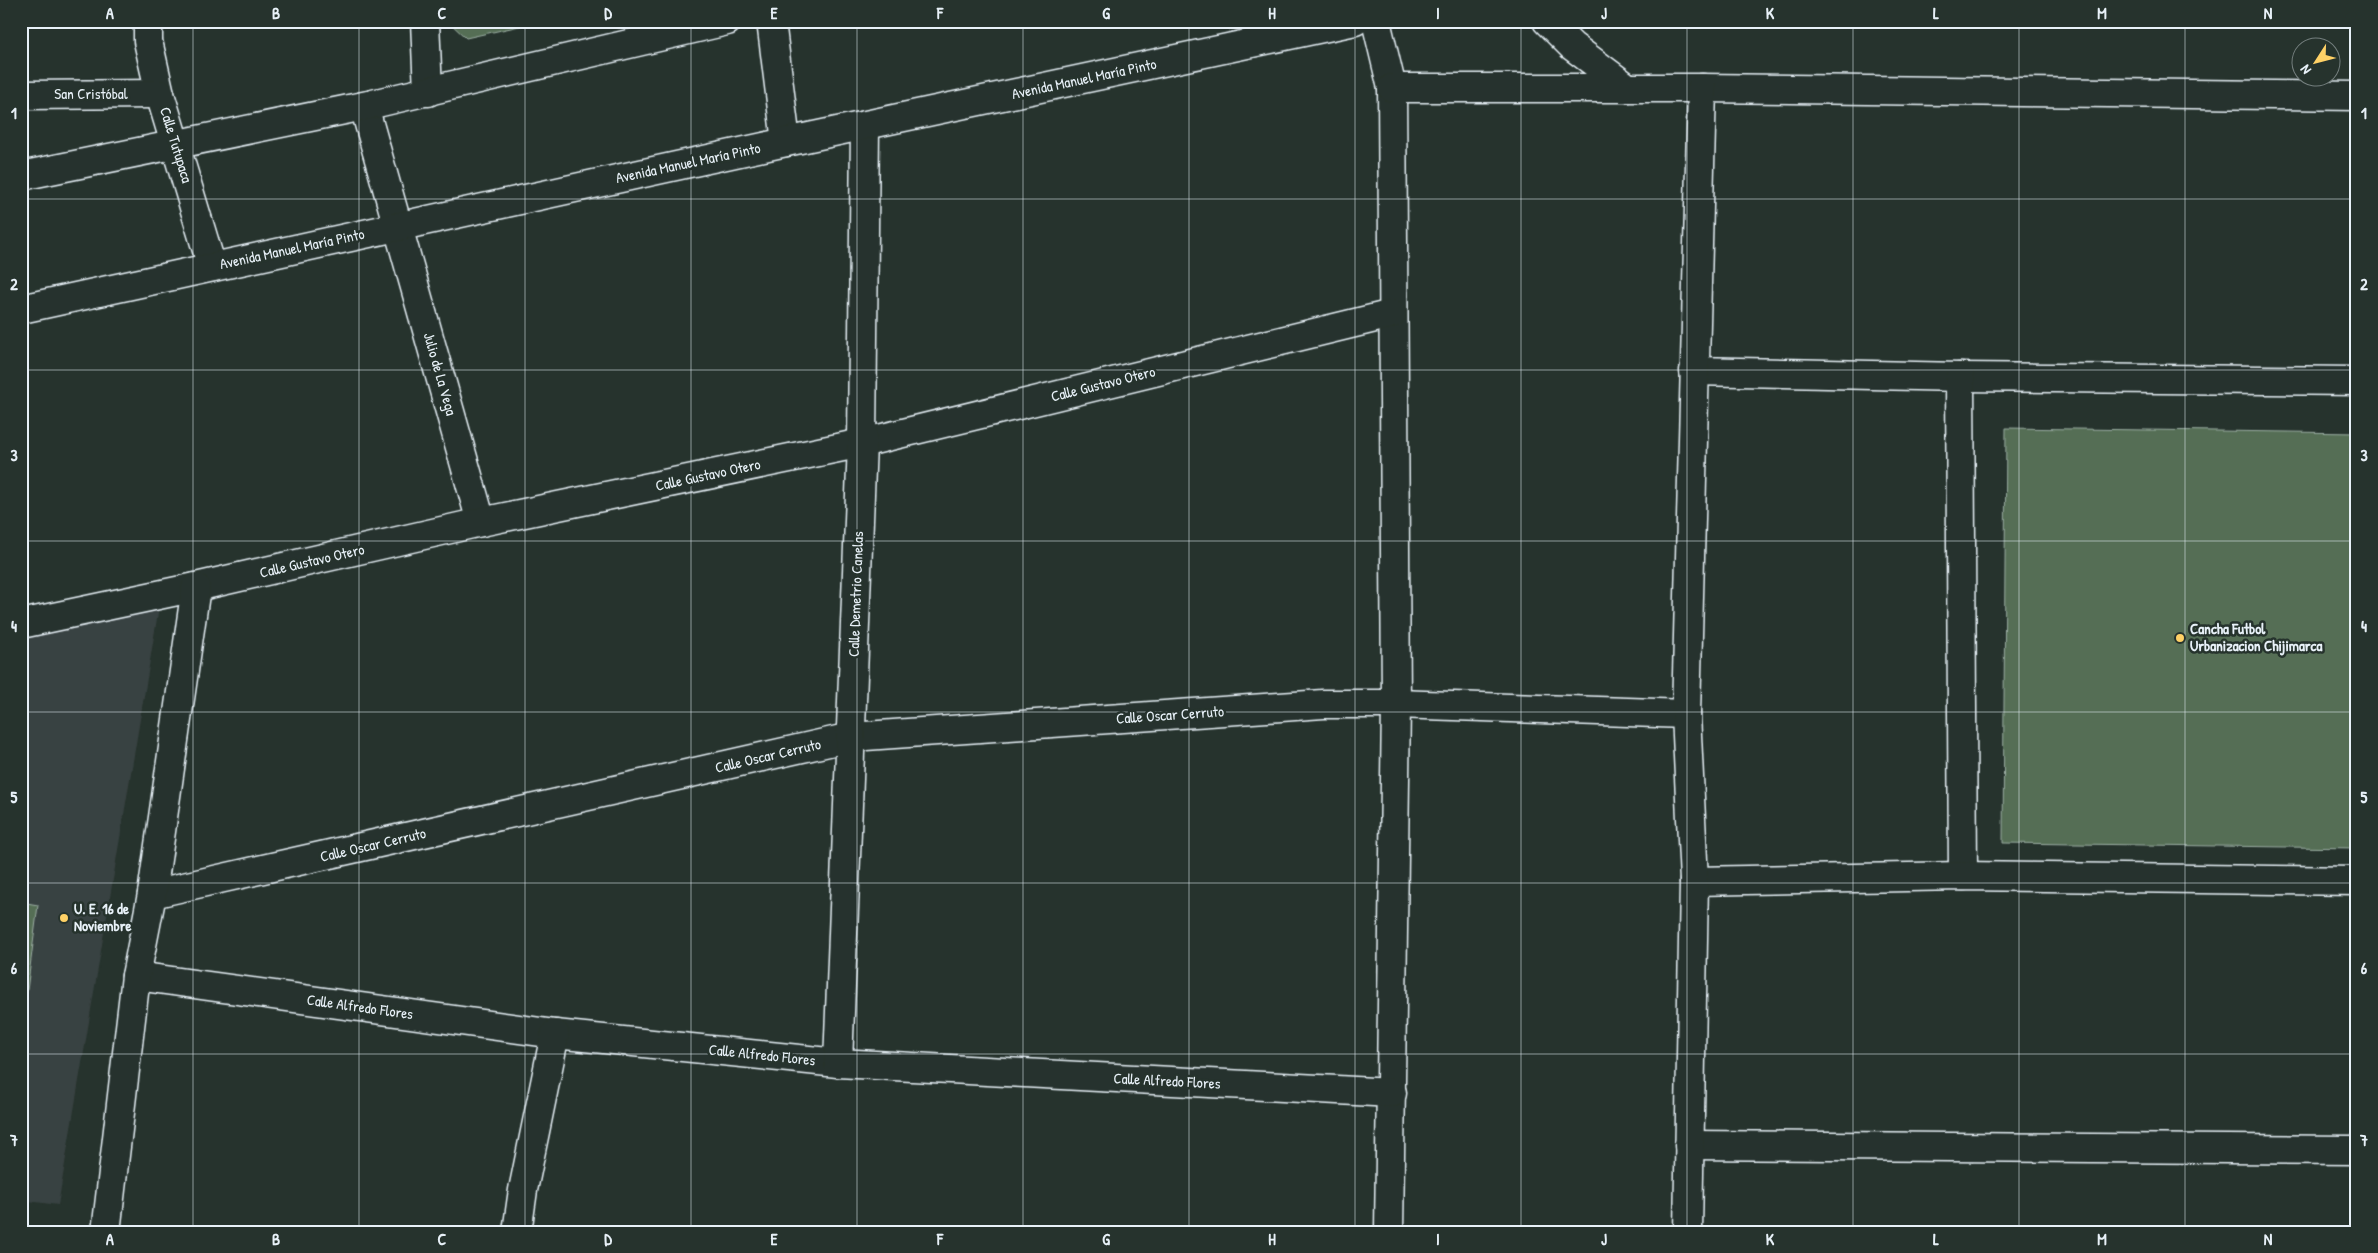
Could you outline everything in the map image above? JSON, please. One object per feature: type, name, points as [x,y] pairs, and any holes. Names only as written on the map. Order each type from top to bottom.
[{"type":"street","name":"Calle Tutupaca","points":[[148,21],[148,41],[160,94],[212,267]]},
{"type":"street","points":[[425,21],[428,92]]},
{"type":"street","points":[[21,176],[428,92],[727,21]]},
{"type":"street","points":[[770,21],[786,142]]},
{"type":"street","name":"Avenida Manuel María Pinto","points":[[21,309],[786,142],[1355,21]]},
{"type":"street","points":[[1376,21],[1392,88],[1396,704],[1389,1232]]},
{"type":"street","points":[[1547,21],[1572,46],[1628,88]]},
{"type":"street","points":[[1392,88],[1702,88],[2357,96]]},
{"type":"street","points":[[1688,1232],[1694,881],[1686,714],[1702,88]]},
{"type":"street","name":"San Cristóbal","points":[[21,94],[160,94]]},
{"type":"street","name":"Julio de La Vega","points":[[364,106],[481,522]]},
{"type":"street","name":"Calle Demetrio Canelas","points":[[838,1063],[862,443],[865,126]]},
{"type":"street","name":"Calle Gustavo Otero","points":[[21,624],[196,587],[481,522],[862,443],[1392,314]]},
{"type":"street","points":[[1694,371],[1960,377],[2357,381]]},
{"type":"street","points":[[1960,377],[1963,876]]},
{"type":"street","points":[[106,1232],[136,976],[152,894],[196,587]]},
{"type":"street","name":"Calle Oscar Cerruto","points":[[152,894],[851,737],[1323,704],[1396,704],[1686,714]]},
{"type":"street","points":[[1694,881],[1963,876],[2357,881]]},
{"type":"street","name":"Calle Alfredo Flores","points":[[136,976],[555,1034],[838,1063],[1392,1093]]},
{"type":"street","points":[[517,1232],[523,1190],[555,1034]]},
{"type":"street","points":[[1689,1145],[2357,1150]]},
{"type":"shaded area","name":"U. E. 16 de Noviembre","points":[[159,607],[58,1205],[21,1200],[21,636]]},
{"type":"green space","points":[[448,21],[542,21],[466,38]]},
{"type":"green space","name":"Cancha Futbol Urbanizacion Chijimarca","points":[[2006,428],[2357,433],[2357,848],[2003,843]]},
{"type":"green space","points":[[21,902],[38,905],[21,1037]]},
{"type":"place","name":"Cancha Futbol Urbanizacion Chijimarca","points":[[2180,638]]},
{"type":"place","name":"U. E. 16 de Noviembre","points":[[64,918]]}]
